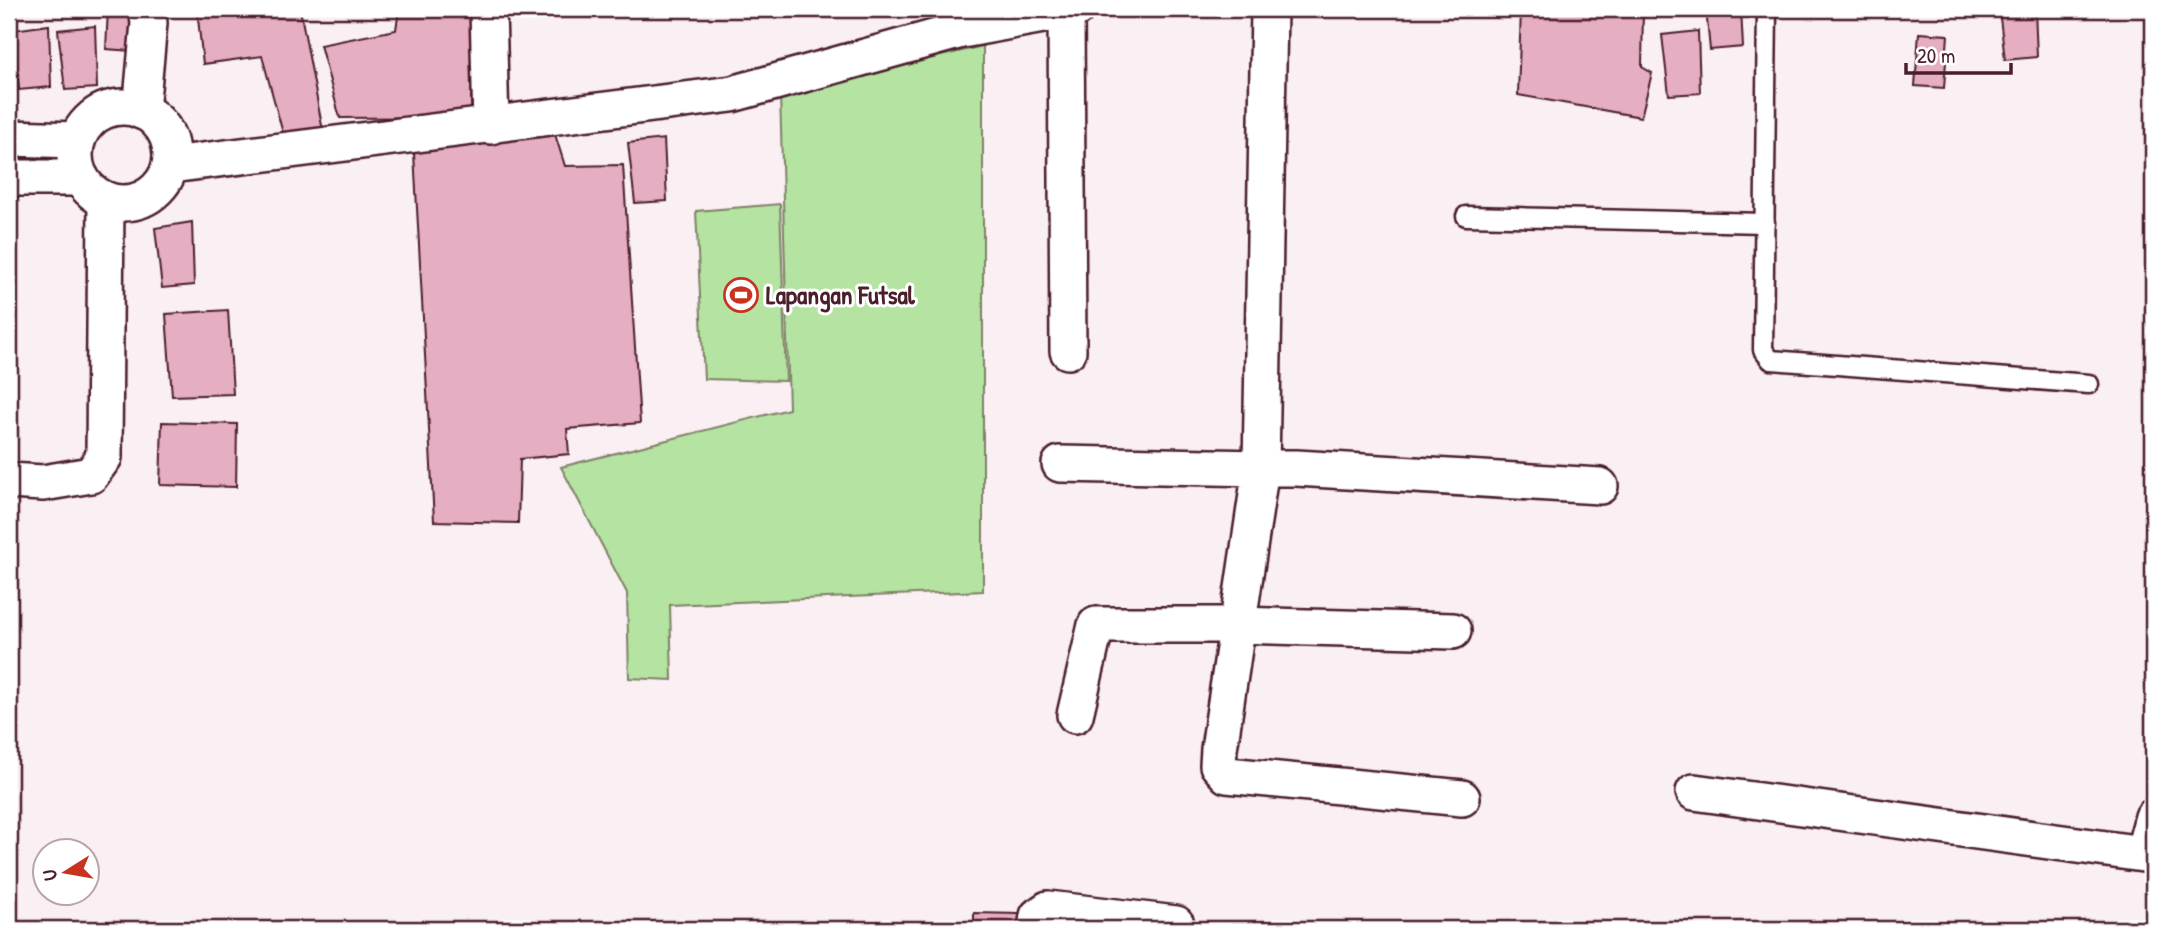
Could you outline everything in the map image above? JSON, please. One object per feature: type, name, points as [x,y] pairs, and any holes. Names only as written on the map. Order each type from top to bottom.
[{"type":"street","points":[[141,111],[149,23],[147,9]]},
{"type":"street","points":[[488,9],[491,126]]},
{"type":"street","points":[[1269,9],[1261,468],[1218,765],[1227,775],[1462,798]]},
{"type":"street","points":[[170,165],[732,94],[962,30],[1071,10],[1068,351]]},
{"type":"street","points":[[9,178],[94,189],[122,204],[146,197],[164,181],[170,165],[171,148],[165,132],[155,119],[141,111],[125,107],[108,109],[93,117],[77,140],[76,162],[94,189],[104,457],[91,475],[43,483],[9,481]]},
{"type":"street","points":[[9,138],[77,140]]},
{"type":"street","points":[[1060,464],[1296,468],[1600,486]]},
{"type":"street","points":[[1075,715],[1096,625],[1238,625],[1452,631]]},
{"type":"street","points":[[1694,792],[2143,854],[2153,817]]},
{"type":"street","points":[[1037,923],[1048,909],[1176,927]]},
{"type":"lane","points":[[1767,9],[1763,350],[1771,360],[2089,384]]},
{"type":"lane","points":[[1466,216],[1765,223]]},
{"type":"path","points":[[1176,927],[1258,929]]},
{"type":"green space","points":[[983,46],[983,591],[670,605],[672,680],[629,678],[627,593],[561,467],[789,409],[780,94]]},
{"type":"green space","name":"Lapangan Futsal","points":[[780,204],[786,381],[704,379],[696,211]]},
{"type":"building","points":[[108,9],[146,11],[132,51],[106,49]]},
{"type":"building","points":[[197,9],[300,9],[323,131],[284,137],[262,56],[203,64]]},
{"type":"building","points":[[399,9],[472,9],[471,117],[340,118],[320,45],[396,30]]},
{"type":"building","points":[[1521,9],[1643,9],[1642,67],[1652,73],[1641,117],[1518,95]]},
{"type":"building","points":[[1706,9],[1741,9],[1743,47],[1710,50]]},
{"type":"building","points":[[1999,9],[2035,9],[2037,57],[2005,60]]},
{"type":"building","points":[[10,21],[12,83],[9,83]]},
{"type":"building","points":[[49,25],[51,87],[19,90],[13,30]]},
{"type":"building","points":[[95,26],[97,88],[65,90],[58,30]]},
{"type":"building","points":[[1698,31],[1700,93],[1669,95],[1662,35]]},
{"type":"building","points":[[1919,33],[1948,35],[1944,88],[1915,86]]},
{"type":"building","points":[[553,128],[565,166],[623,165],[640,423],[567,429],[569,454],[520,459],[518,523],[434,521],[414,153]]},
{"type":"building","points":[[664,139],[667,201],[635,203],[628,143]]},
{"type":"building","points":[[192,222],[194,285],[162,288],[155,228]]},
{"type":"building","points":[[228,310],[233,394],[172,396],[166,314]]},
{"type":"building","points":[[162,422],[237,424],[236,487],[160,485]]},
{"type":"building","points":[[974,913],[1020,914],[1022,929],[974,929]]},
{"type":"place","name":"Lapangan Futsal","points":[[741,295]]}]
